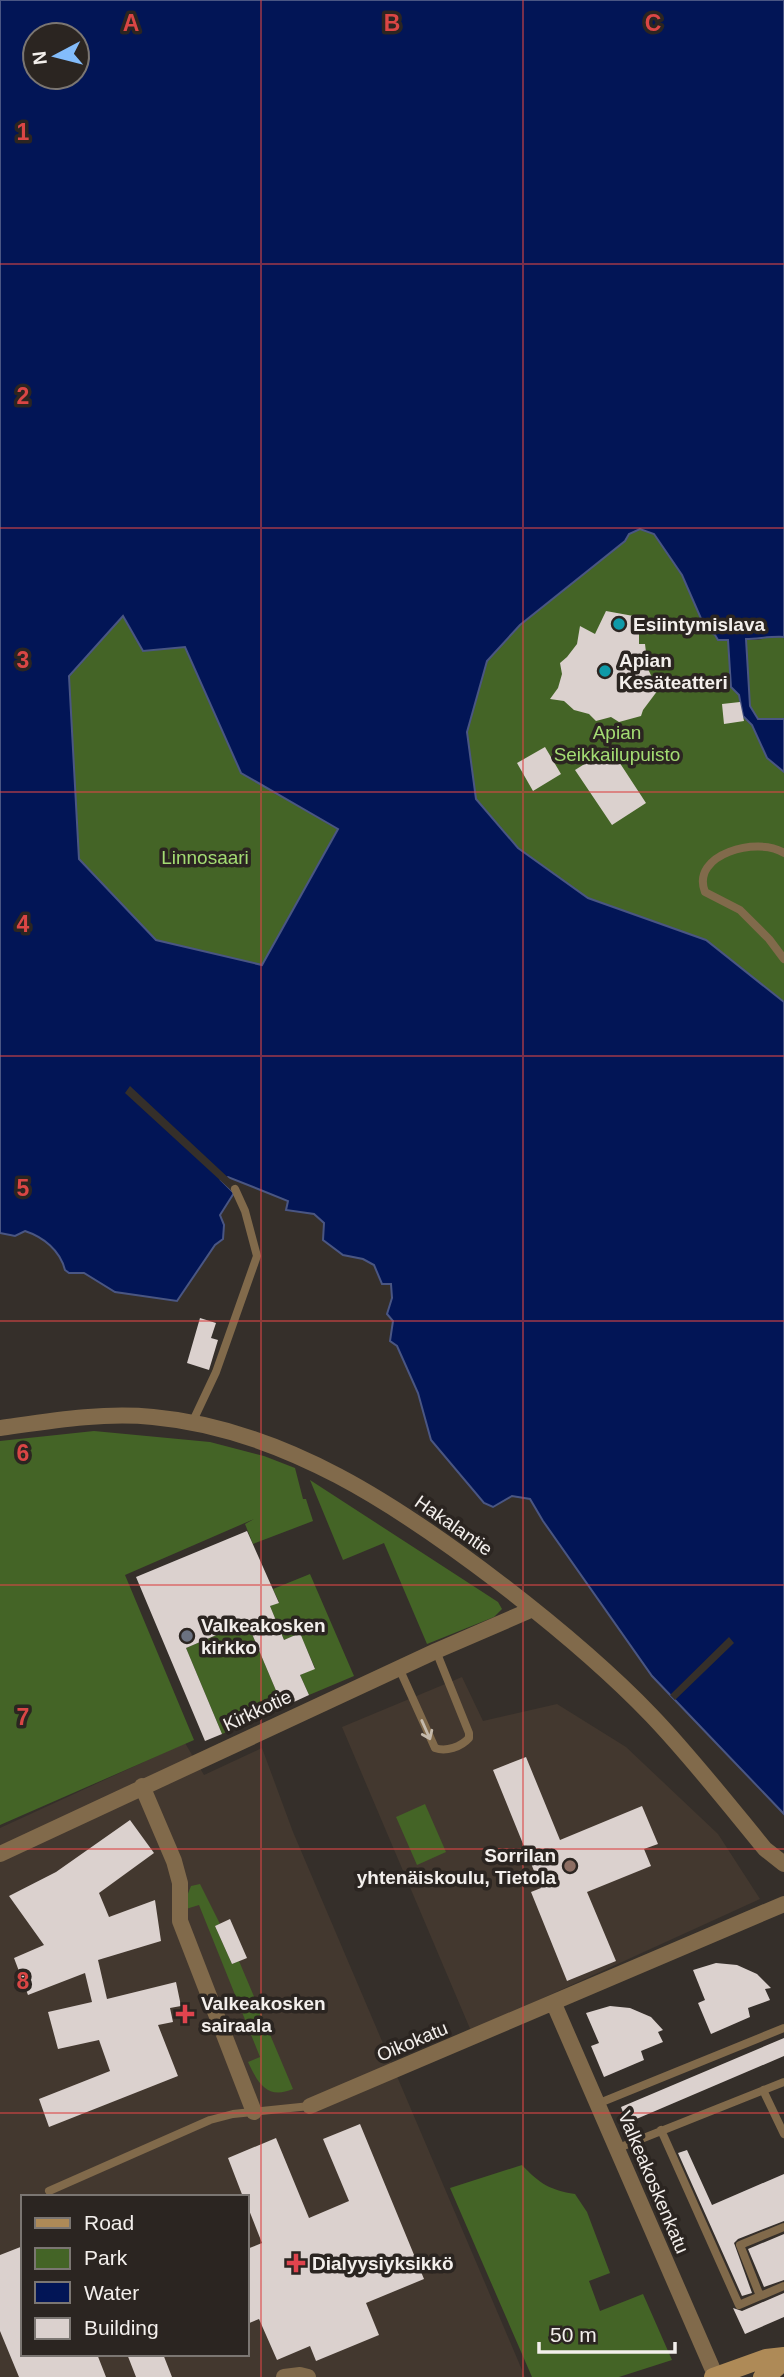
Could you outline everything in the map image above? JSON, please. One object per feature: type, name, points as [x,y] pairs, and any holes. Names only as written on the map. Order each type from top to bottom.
[{"type":"main road","points":[[715,2377],[766,2358],[784,2359]]},
{"type":"main road","points":[[762,2377],[772,2372],[784,2359]]},
{"type":"street","name":"Hakalantie","points":[[0,1428],[113,1415],[192,1423],[266,1444],[359,1486],[440,1538],[579,1648],[651,1715],[765,1849],[784,1864]]},
{"type":"street","name":"Kirkkotie","points":[[0,1853],[436,1651],[533,1609]]},
{"type":"street","points":[[142,1786],[174,1861],[180,1883],[180,1921],[254,2112]]},
{"type":"street","name":"Oikokatu","points":[[310,2106],[784,1904]]},
{"type":"street","name":"Valkeakoskenkatu","points":[[554,2004],[715,2377]]},
{"type":"street","points":[[284,2377],[308,2377]]},
{"type":"lane","points":[[782,852],[757,846],[733,850],[710,865],[702,877],[702,885],[705,892],[740,910],[769,939],[784,959]]},
{"type":"lane","points":[[192,1423],[216,1372],[257,1256],[245,1211],[235,1189]]},
{"type":"lane","points":[[399,1668],[435,1748],[448,1750],[466,1742],[469,1733],[436,1651]]},
{"type":"lane","points":[[597,2104],[784,2028]]},
{"type":"lane","points":[[616,2149],[784,2082]]},
{"type":"lane","points":[[764,2090],[784,2134]]},
{"type":"lane","name":"Oikokatu","points":[[49,2191],[209,2120],[233,2114],[310,2106]]},
{"type":"lane","points":[[661,2130],[739,2305],[784,2286]]},
{"type":"lane","points":[[760,2296],[740,2245],[784,2227]]},
{"type":"shaded area","name":"Sorrilan yhtenäiskoulu, Tietola","points":[[462,1677],[483,1721],[557,1704],[626,1747],[718,1834],[760,1899],[471,2031],[342,1727]]},
{"type":"shaded area","name":"Valkeakosken sairaala","points":[[185,1743],[204,1775],[262,1748],[293,1832],[525,2377],[0,2377],[0,1828]]},
{"type":"green space","name":"Apian Seikkailupuisto","points":[[640,529],[654,533],[682,575],[706,630],[718,640],[784,637],[784,1002],[706,940],[588,898],[518,848],[476,799],[467,732],[487,661],[520,625],[625,541],[629,534]]},
{"type":"green space","name":"Linnosaari","points":[[123,615],[185,647],[241,773],[338,829],[262,965],[156,940],[79,859],[69,676]]},
{"type":"green space","points":[[94,1431],[210,1442],[264,1456],[295,1468],[303,1499],[306,1499],[313,1521],[253,1544],[245,1524],[254,1519],[125,1575],[194,1740],[0,1825],[0,1441]]},
{"type":"green space","points":[[310,1480],[498,1602],[502,1609],[494,1617],[427,1644],[384,1543],[343,1560]]},
{"type":"green space","points":[[310,1574],[354,1676],[309,1695],[300,1675],[315,1668],[300,1634],[284,1640],[270,1606],[279,1602],[273,1589]]},
{"type":"green space","points":[[247,1622],[283,1707],[222,1734],[186,1648]]},
{"type":"green space","points":[[425,1804],[446,1852],[417,1865],[396,1817]]},
{"type":"green space","points":[[200,1884],[220,1924],[215,1926],[232,1964],[239,1961],[293,2089],[276,2092],[265,2088],[248,2062],[260,2057],[199,1905],[186,1909],[191,1886]]},
{"type":"green space","points":[[522,2165],[546,2185],[575,2194],[587,2212],[610,2273],[589,2281],[600,2311],[643,2294],[672,2360],[619,2377],[532,2377],[450,2188]]},
{"type":"water","points":[[0,0],[784,0],[784,637],[746,639],[750,706],[758,719],[784,719],[784,772],[767,758],[752,725],[743,716],[739,695],[731,687],[728,640],[718,640],[706,630],[682,575],[654,534],[640,529],[629,534],[625,541],[520,625],[487,661],[467,732],[476,799],[518,848],[588,898],[706,940],[784,1002],[784,1814],[652,1676],[530,1499],[512,1496],[493,1507],[484,1503],[431,1440],[418,1393],[397,1346],[390,1341],[393,1321],[387,1314],[392,1298],[391,1284],[382,1284],[374,1265],[363,1259],[343,1255],[323,1240],[324,1223],[314,1214],[286,1210],[288,1201],[228,1177],[221,1180],[234,1193],[220,1215],[224,1225],[223,1239],[215,1245],[177,1301],[115,1292],[84,1273],[69,1273],[55,1250],[38,1237],[25,1231],[15,1236],[0,1233]],"holes":[[[123,616],[143,651],[185,647],[241,773],[338,829],[262,965],[156,940],[79,859],[69,676]]]},
{"type":"pier","points":[[130,1086],[234,1183],[226,1181],[235,1190],[234,1193],[125,1093]]},
{"type":"pier","points":[[729,1637],[734,1643],[675,1700],[670,1695]]},
{"type":"building","name":"Apian Kesäteatteri","points":[[606,611],[639,617],[639,644],[645,644],[648,669],[658,690],[641,716],[619,722],[611,717],[596,721],[589,714],[574,710],[564,701],[550,699],[558,688],[562,674],[560,663],[577,644],[580,626],[595,634]]},
{"type":"building","points":[[740,702],[744,721],[724,724],[722,704]]},
{"type":"building","points":[[545,747],[561,774],[533,791],[517,763]]},
{"type":"building","points":[[610,748],[646,803],[612,825],[575,770]]},
{"type":"building","points":[[200,1318],[216,1323],[211,1338],[218,1340],[209,1370],[187,1363]]},
{"type":"building","name":"Valkeakosken kirkko","points":[[247,1531],[279,1603],[270,1606],[284,1640],[300,1633],[315,1669],[300,1675],[309,1695],[283,1707],[247,1622],[186,1648],[222,1734],[205,1741],[136,1577]]},
{"type":"building","points":[[526,1757],[560,1840],[642,1806],[658,1844],[644,1849],[651,1866],[587,1892],[616,1961],[567,1981],[531,1892],[541,1888],[493,1770]]},
{"type":"building","points":[[130,1820],[154,1853],[99,1893],[109,1917],[155,1900],[161,1941],[98,1960],[107,1999],[176,1982],[181,2006],[170,2008],[173,2022],[158,2025],[178,2076],[49,2127],[39,2099],[110,2071],[99,2040],[58,2049],[48,2012],[92,2002],[85,1973],[28,1995],[14,1958],[44,1945],[9,1896],[56,1872]]},
{"type":"building","points":[[230,1919],[247,1958],[232,1964],[215,1926]]},
{"type":"building","points":[[716,1963],[737,1965],[757,1974],[771,1988],[765,1989],[770,2000],[748,2008],[750,2017],[711,2034],[698,2003],[705,2000],[693,1970]]},
{"type":"building","points":[[610,2006],[630,2008],[651,2017],[663,2030],[658,2032],[663,2042],[641,2051],[644,2060],[604,2077],[591,2046],[599,2043],[586,2013]]},
{"type":"building","points":[[784,2038],[784,2056],[627,2123],[621,2107]]},
{"type":"building","points":[[360,2124],[424,2279],[366,2303],[379,2335],[316,2361],[310,2346],[277,2360],[259,2319],[248,2324],[248,2249],[262,2243],[248,2208],[248,2195],[242,2195],[228,2158],[276,2138],[309,2218],[349,2201],[323,2139]]},
{"type":"building","points":[[687,2150],[712,2205],[784,2174],[784,2221],[734,2243],[752,2293],[742,2296],[678,2153]]},
{"type":"building","points":[[784,2234],[784,2280],[764,2287],[748,2249]]},
{"type":"building","points":[[21,2247],[21,2356],[98,2356],[106,2377],[19,2377],[0,2331],[0,2255]]},
{"type":"building","points":[[784,2293],[784,2317],[745,2334],[733,2308],[742,2311]]},
{"type":"building","points":[[128,2356],[164,2356],[172,2377],[136,2377]]},
{"type":"place","name":"Esiintymislava","points":[[619,624]]},
{"type":"place","name":"Apian Kesäteatteri","points":[[605,671]]},
{"type":"place","name":"Valkeakosken kirkko","points":[[187,1636]]},
{"type":"place","name":"Sorrilan yhtenäiskoulu, Tietola","points":[[570,1866]]},
{"type":"place","name":"Valkeakosken sairaala","points":[[185,2014]]},
{"type":"place","name":"Dialyysiyksikkö","points":[[296,2263]]}]
